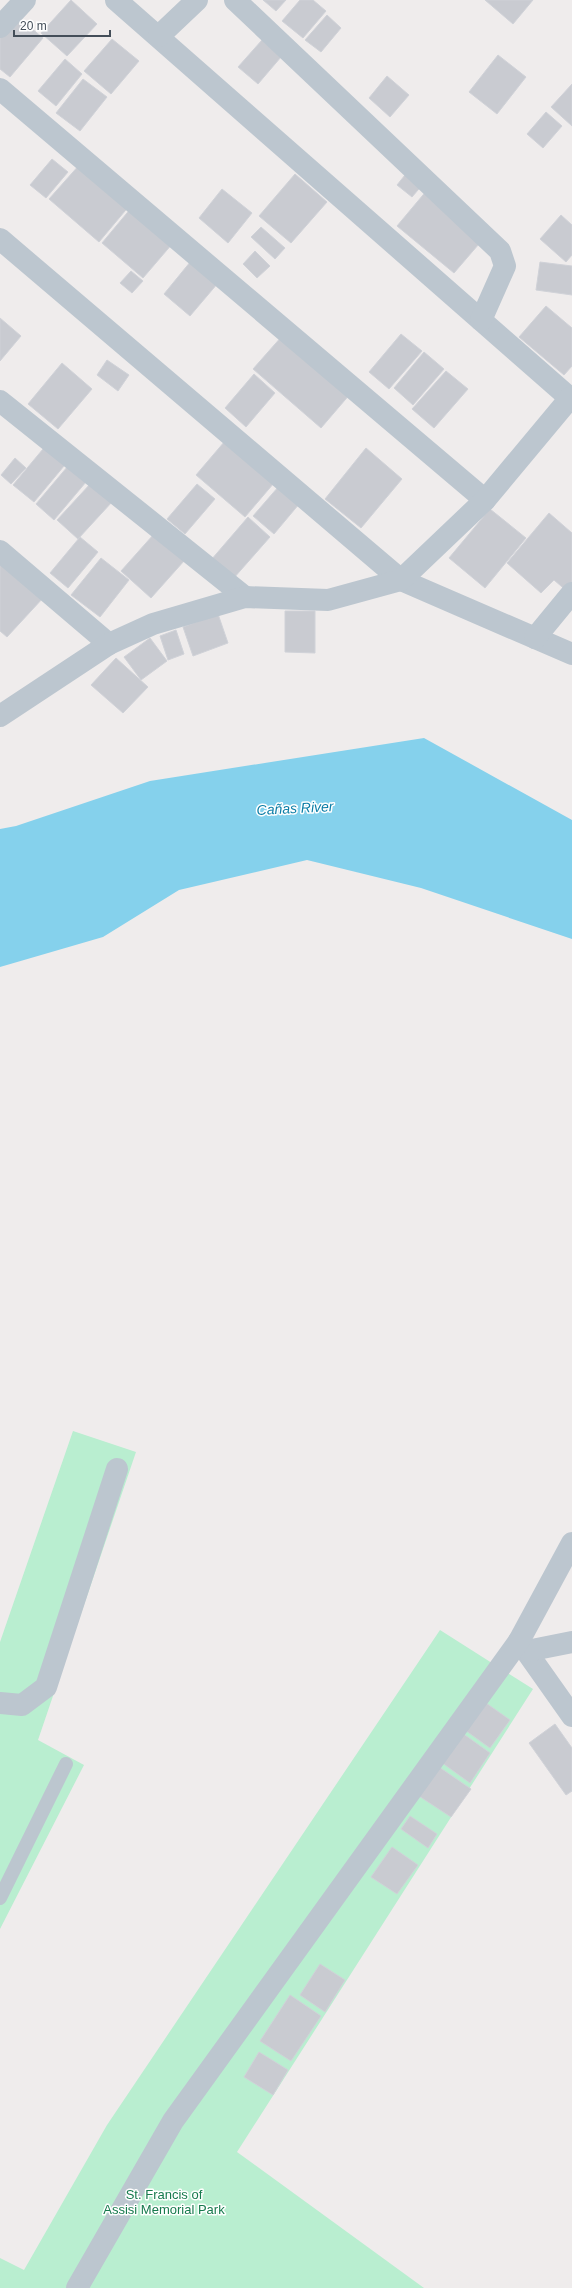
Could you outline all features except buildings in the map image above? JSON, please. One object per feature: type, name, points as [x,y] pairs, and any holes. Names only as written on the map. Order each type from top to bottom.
[{"type":"street","points":[[0,28],[25,0]]},
{"type":"street","points":[[3,710],[109,644],[153,624],[245,597],[328,600],[401,580],[485,500],[571,399],[159,36],[116,0]]},
{"type":"street","points":[[159,36],[197,0]]},
{"type":"street","points":[[235,0],[500,251],[505,266],[481,320]]},
{"type":"street","points":[[0,89],[485,500]]},
{"type":"street","points":[[0,239],[401,580],[572,654]]},
{"type":"street","points":[[0,401],[245,597]]},
{"type":"street","points":[[0,550],[109,644]]},
{"type":"street","points":[[536,638],[572,593]]},
{"type":"street","points":[[0,1703],[22,1705],[46,1687],[117,1470]]},
{"type":"street","points":[[77,2288],[173,2121],[523,1646],[572,1543]]},
{"type":"street","points":[[523,1646],[572,1642]]},
{"type":"street","points":[[523,1646],[572,1716]]},
{"type":"lane","points":[[0,1898],[66,1764]]},
{"type":"green space","points":[[73,1431],[136,1452],[38,1740],[84,1765],[0,1929],[0,1642]]},
{"type":"green space","name":"St. Francis of Assisi Memorial Park","points":[[440,1630],[533,1689],[237,2152],[424,2288],[0,2288],[0,2258],[24,2270],[107,2125]]},
{"type":"water","name":"Cañas River","points":[[424,738],[572,820],[572,939],[421,888],[307,860],[179,890],[103,937],[0,967],[0,829],[16,826],[150,781]]}]
